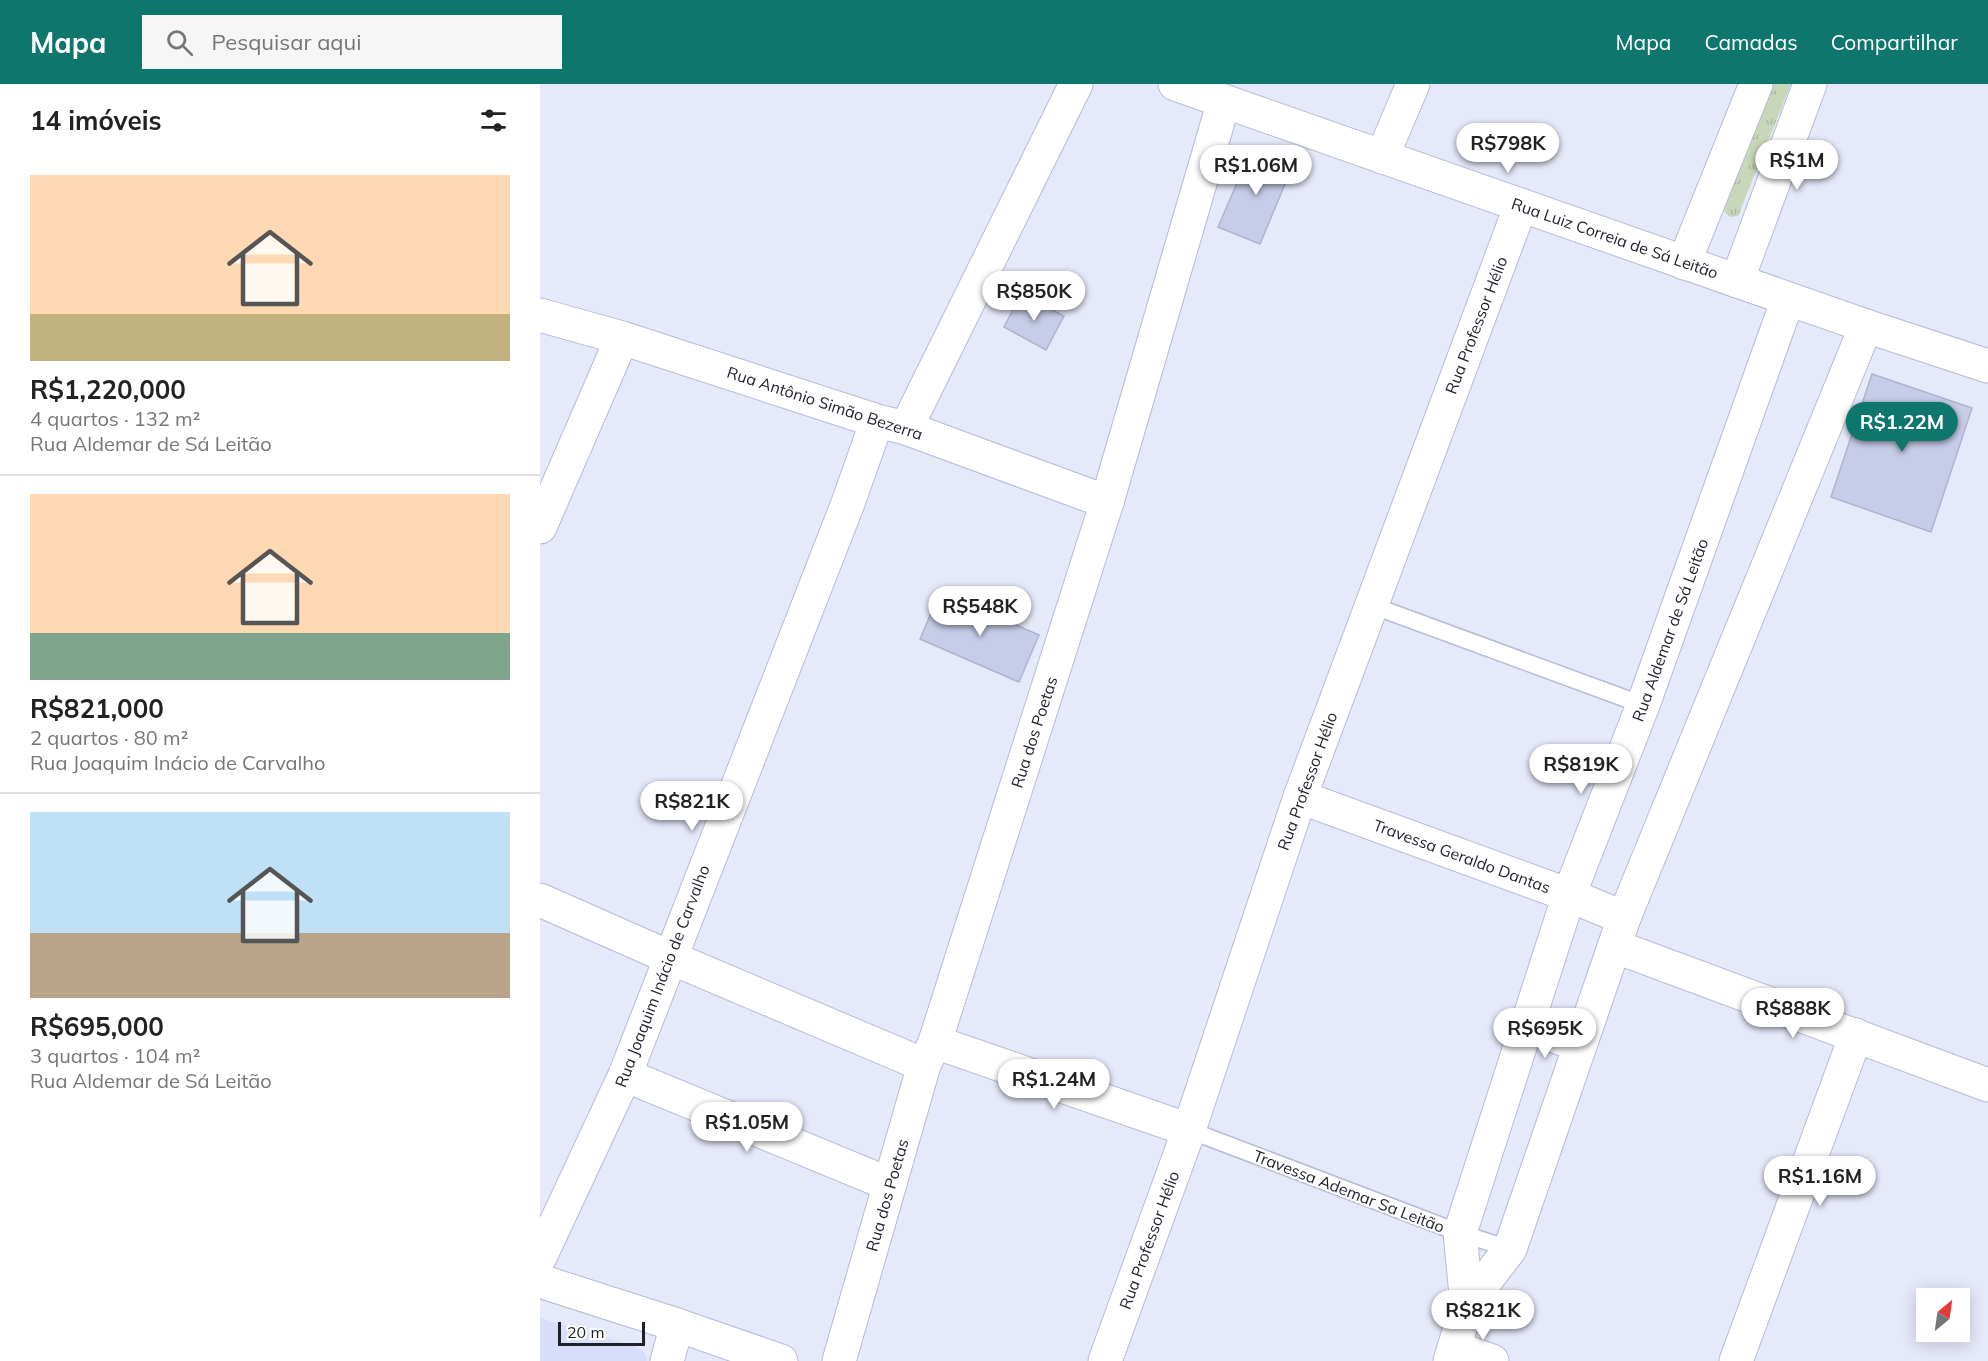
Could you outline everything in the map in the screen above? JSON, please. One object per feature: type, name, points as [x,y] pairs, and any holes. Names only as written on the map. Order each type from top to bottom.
[{"type":"street","name":"Rua Joaquim Inácio de Carvalho","points":[[540,1257],[625,1075],[669,957],[848,503],[1076,84]]},
{"type":"street","name":"Rua Luiz Correia de Sá Leitão","points":[[1175,84],[1788,299],[1988,366]]},
{"type":"street","points":[[1382,156],[1413,84]]},
{"type":"street","points":[[1684,262],[1756,84]]},
{"type":"street","points":[[1737,281],[1810,84]]},
{"type":"street","name":"Rua dos Poetas","points":[[839,1361],[930,1054],[1107,502],[1224,101]]},
{"type":"street","name":"Rua Professor Hélio","points":[[1105,1361],[1189,1130],[1300,797],[1521,205]]},
{"type":"street","name":"Rua Aldemar de Sá Leitão","points":[[1467,1305],[1460,1233],[1569,895],[1643,705],[1788,299]]},
{"type":"street","name":"Rua Antônio Simão Bezerra","points":[[540,315],[891,424],[1107,502]]},
{"type":"street","name":"Rua Aldemar de Sá Leitão","points":[[1452,1354],[1467,1305],[1510,1249],[1619,932],[1866,326]]},
{"type":"street","points":[[540,527],[622,339]]},
{"type":"street","name":"Travessa Geraldo Dantas","points":[[1300,797],[1569,895],[1619,932],[1856,1035],[1988,1085]]},
{"type":"street","points":[[540,900],[669,957],[930,1054],[1189,1130]]},
{"type":"street","points":[[1527,1026],[1579,1045]]},
{"type":"street","points":[[1737,1361],[1856,1035]]},
{"type":"street","points":[[625,1075],[890,1184]]},
{"type":"street","points":[[540,1281],[677,1324],[781,1361]]},
{"type":"street","points":[[667,1361],[677,1324]]},
{"type":"street","points":[[1452,1354],[1492,1361]]},
{"type":"lane","points":[[1371,604],[1643,705]]},
{"type":"lane","name":"Travessa Ademar Sa Leitão","points":[[1189,1130],[1460,1233],[1510,1249]]},
{"type":"shaded area","points":[[540,1318],[638,1347],[644,1352],[647,1361],[540,1361]]},
{"type":"green space","points":[[1767,84],[1791,84],[1738,216],[1730,217],[1719,207]]},
{"type":"building","points":[[1252,148],[1293,165],[1260,244],[1218,227]]},
{"type":"building","points":[[1021,294],[1064,316],[1046,350],[1004,327]]},
{"type":"building","points":[[1872,374],[1972,408],[1931,532],[1831,497]]},
{"type":"building","points":[[940,592],[1039,635],[1019,682],[920,639]]}]
